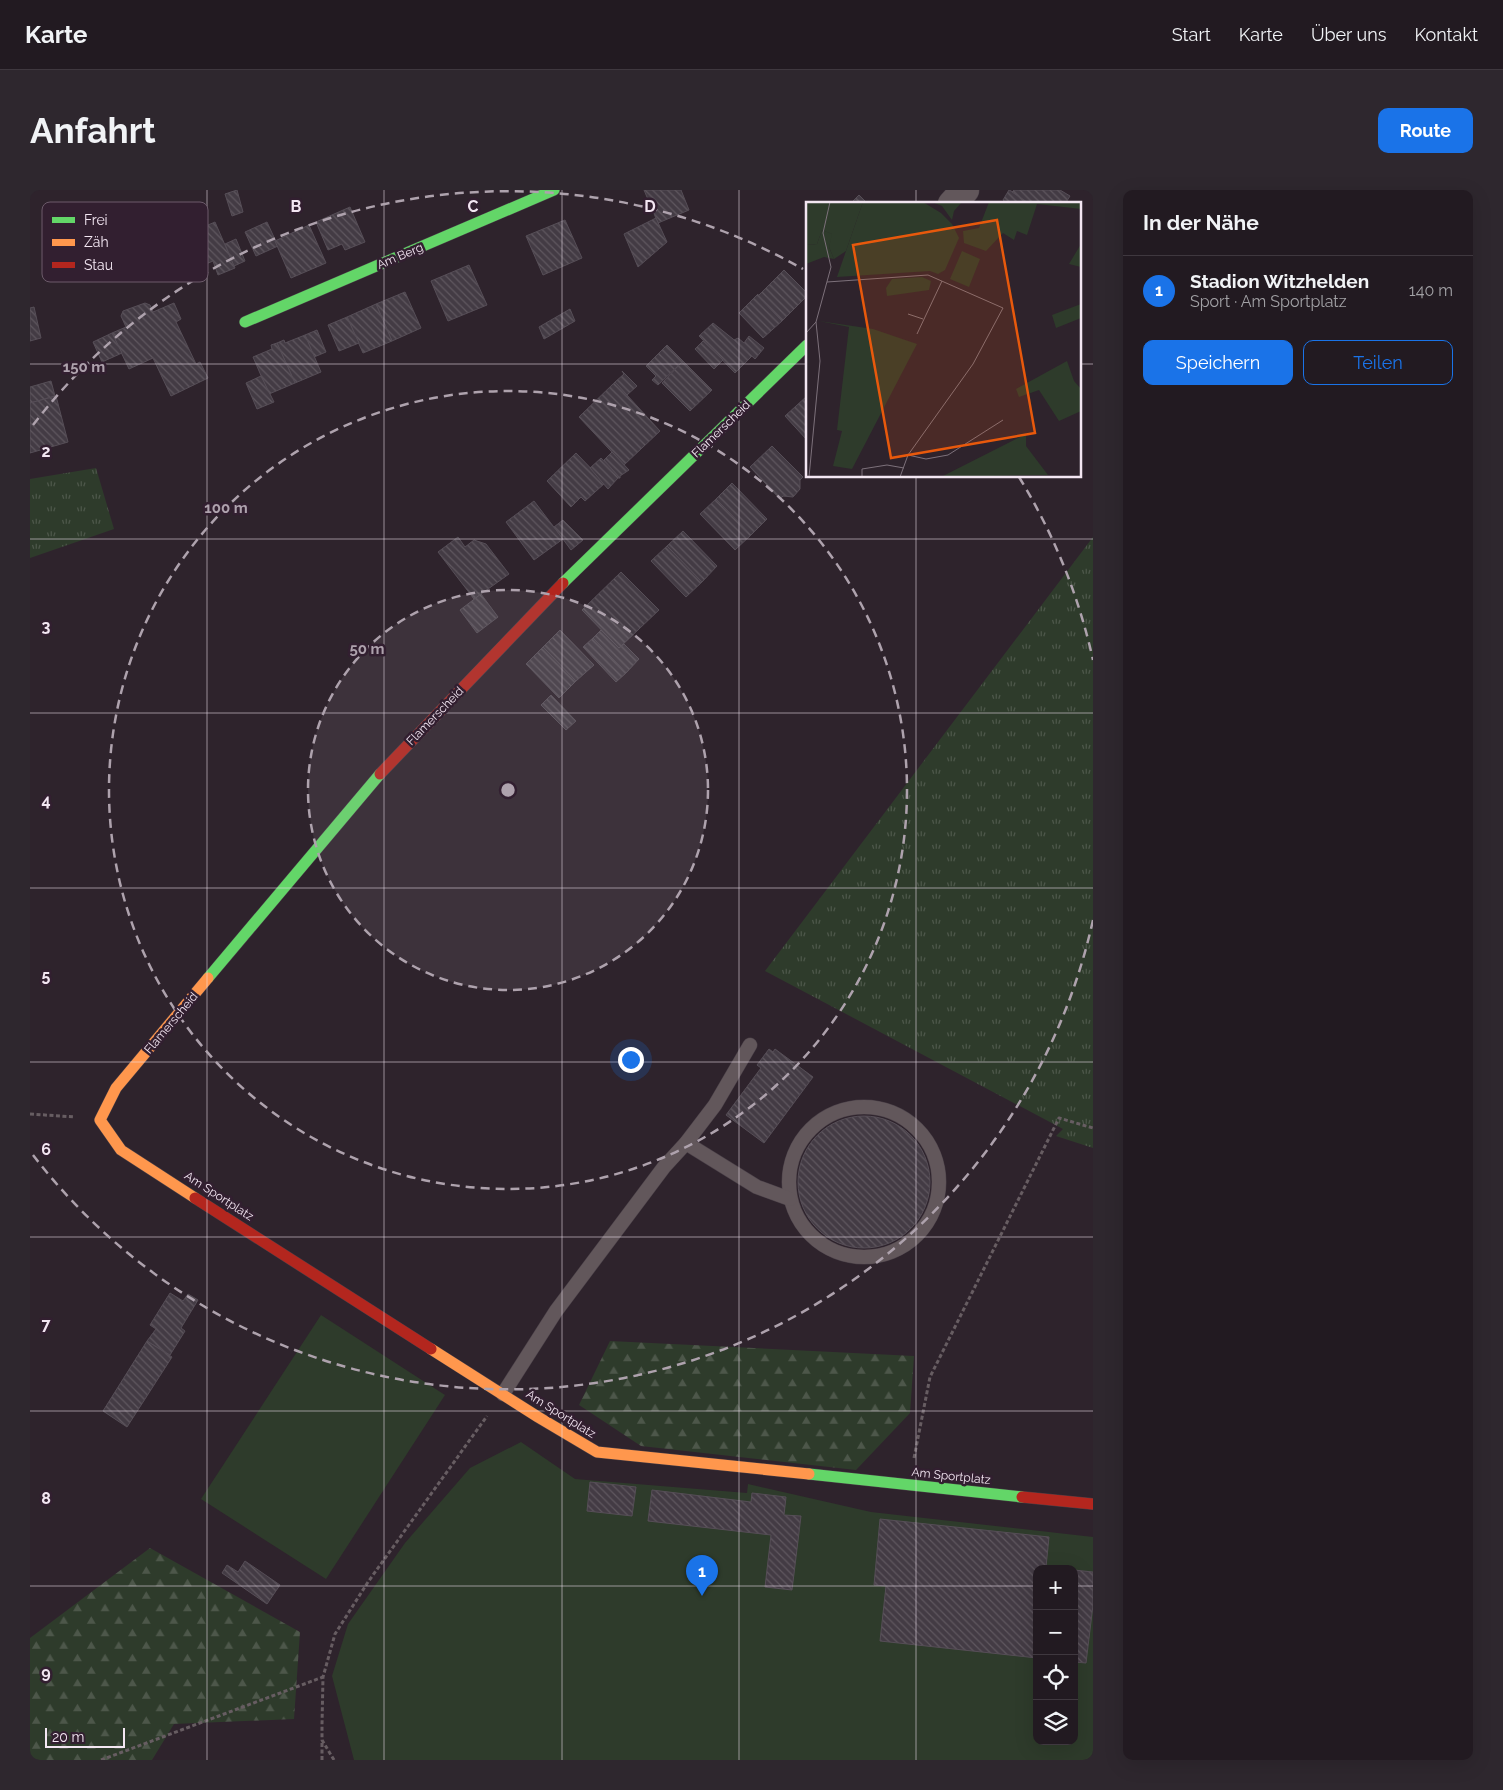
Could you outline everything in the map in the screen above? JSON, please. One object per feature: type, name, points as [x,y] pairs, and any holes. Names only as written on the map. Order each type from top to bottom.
[{"type":"street","name":"Am Berg","points":[[245,322],[554,190]]},
{"type":"street","name":"Flamerscheid","points":[[100,1120],[116,1088],[389,763],[570,576],[806,346]]},
{"type":"street","name":"Am Sportplatz","points":[[100,1120],[120,1150],[597,1452],[1093,1504]]},
{"type":"lane","points":[[503,1394],[556,1311],[664,1167],[686,1143],[715,1105],[750,1045]]},
{"type":"lane","points":[[686,1143],[757,1187],[790,1199],[797,1216],[807,1231],[820,1243],[836,1252],[854,1256],[872,1257],[889,1253],[906,1244],[919,1233],[930,1218],[936,1201],[939,1183],[937,1165],[930,1148],[920,1133],[907,1121],[891,1112],[874,1108],[846,1110],[822,1120],[808,1132],[797,1147],[788,1181],[790,1199]]},
{"type":"path","points":[[30,1114],[100,1120]]},
{"type":"path","points":[[908,1486],[930,1377],[1059,1118],[1093,1128]]},
{"type":"path","points":[[322,1760],[323,1677],[335,1634],[363,1589],[503,1394]]},
{"type":"path","points":[[101,1760],[323,1677]]},
{"type":"path","points":[[322,1740],[334,1760]]},
{"type":"green space","points":[[96,468],[114,529],[30,558],[30,479]]},
{"type":"green space","points":[[1093,537],[1093,1148],[1056,1136],[1063,1129],[765,971]]},
{"type":"green space","points":[[321,1315],[445,1395],[326,1579],[201,1499]]},
{"type":"green space","points":[[610,1341],[914,1356],[910,1413],[856,1470],[641,1446],[579,1405]]},
{"type":"green space","points":[[521,1442],[575,1479],[747,1493],[748,1484],[871,1512],[1093,1537],[1093,1760],[354,1760],[332,1676],[348,1624],[405,1543],[470,1468]]},
{"type":"green space","points":[[150,1548],[300,1632],[294,1719],[174,1724],[152,1760],[30,1760],[30,1638]]},
{"type":"building","points":[[237,190],[243,212],[232,216],[225,194]]},
{"type":"building","points":[[644,190],[681,190],[689,210],[658,223]]},
{"type":"building","points":[[1009,190],[1026,202],[1006,202],[1003,200]]},
{"type":"building","points":[[1014,190],[1060,190],[1070,196],[1066,202],[1027,202],[1012,192]]},
{"type":"building","points":[[859,195],[866,202],[852,202]]},
{"type":"building","points":[[350,207],[365,242],[345,250],[342,244],[328,250],[316,222]]},
{"type":"building","points":[[656,218],[667,242],[638,267],[624,234]]},
{"type":"building","points":[[565,220],[582,258],[543,275],[526,236]]},
{"type":"building","points":[[215,222],[235,268],[218,275],[213,261],[208,263],[208,225]]},
{"type":"building","points":[[267,222],[278,246],[256,256],[245,232]]},
{"type":"building","points":[[309,225],[326,263],[291,278],[275,241]]},
{"type":"building","points":[[236,239],[245,261],[234,266],[225,244]]},
{"type":"building","points":[[469,265],[487,305],[448,321],[431,281]]},
{"type":"building","points":[[784,270],[806,292],[806,297],[782,321],[758,296]]},
{"type":"building","points":[[405,292],[421,328],[392,341],[376,304]]},
{"type":"building","points":[[758,294],[782,321],[763,338],[739,313]]},
{"type":"building","points":[[145,303],[150,305],[153,312],[174,303],[181,319],[176,322],[196,364],[200,362],[208,378],[171,396],[153,358],[129,369],[112,333],[126,327],[121,316],[123,311]]},
{"type":"building","points":[[376,304],[392,341],[363,353],[347,317]]},
{"type":"building","points":[[34,307],[41,338],[30,341],[30,308]]},
{"type":"building","points":[[570,309],[575,321],[544,339],[539,327]]},
{"type":"building","points":[[347,317],[359,343],[339,351],[328,325]]},
{"type":"building","points":[[713,323],[753,355],[735,373],[699,336]]},
{"type":"building","points":[[317,330],[326,352],[314,357],[305,335]]},
{"type":"building","points":[[112,333],[122,353],[102,362],[93,342]]},
{"type":"building","points":[[305,335],[321,372],[295,383],[277,343],[284,340],[285,343]]},
{"type":"building","points":[[749,336],[764,348],[755,359],[734,340],[738,338],[744,343]]},
{"type":"building","points":[[703,341],[723,360],[714,369],[695,349]]},
{"type":"building","points":[[277,343],[295,383],[269,394],[253,357],[272,349],[271,345]]},
{"type":"building","points":[[667,345],[683,361],[658,385],[652,380],[656,376],[646,366]]},
{"type":"building","points":[[683,361],[712,390],[690,411],[662,383]]},
{"type":"building","points":[[622,371],[637,386],[627,395],[615,382],[624,374]]},
{"type":"building","points":[[261,376],[274,402],[257,409],[246,383]]},
{"type":"building","points":[[51,381],[55,396],[30,403],[30,387]]},
{"type":"building","points":[[615,382],[660,431],[624,465],[579,417]]},
{"type":"building","points":[[56,396],[68,442],[30,453],[30,403]]},
{"type":"building","points":[[806,397],[806,439],[785,416]]},
{"type":"building","points":[[772,446],[803,477],[800,480],[800,489],[793,497],[783,496],[780,499],[750,467]]},
{"type":"building","points":[[612,452],[629,470],[620,478],[604,460]]},
{"type":"building","points":[[576,453],[605,483],[585,501],[581,497],[571,507],[547,481]]},
{"type":"building","points":[[601,458],[620,478],[608,489],[590,468]]},
{"type":"building","points":[[732,483],[767,519],[751,535],[716,499]]},
{"type":"building","points":[[716,499],[751,535],[735,550],[700,514]]},
{"type":"building","points":[[534,501],[563,539],[534,560],[506,522]]},
{"type":"building","points":[[563,520],[583,540],[571,550],[554,527]]},
{"type":"building","points":[[683,531],[717,566],[702,582],[667,546]]},
{"type":"building","points":[[458,537],[465,547],[474,540],[486,544],[509,574],[474,599],[438,552]]},
{"type":"building","points":[[667,546],[702,582],[686,597],[651,561]]},
{"type":"building","points":[[621,572],[659,610],[619,648],[582,610]]},
{"type":"building","points":[[481,594],[498,617],[477,633],[460,610]]},
{"type":"building","points":[[560,630],[594,665],[576,681],[543,647]]},
{"type":"building","points":[[601,630],[619,648],[624,644],[639,659],[626,673],[593,638]]},
{"type":"building","points":[[593,638],[626,673],[616,682],[583,647]]},
{"type":"building","points":[[543,647],[576,681],[559,698],[526,664]]},
{"type":"building","points":[[551,695],[576,721],[566,730],[541,705]]},
{"type":"building","points":[[769,1049],[773,1052],[775,1049],[813,1077],[764,1143],[726,1115],[761,1068],[757,1065]]},
{"type":"building","points":[[864,1116],[889,1121],[900,1127],[910,1136],[919,1146],[925,1157],[930,1182],[925,1207],[919,1218],[910,1228],[900,1237],[889,1243],[864,1248],[839,1243],[828,1237],[818,1228],[809,1218],[803,1207],[798,1182],[803,1157],[809,1146],[818,1136],[828,1127],[839,1121]]},
{"type":"building","points":[[170,1293],[183,1301],[188,1294],[198,1300],[181,1328],[185,1331],[170,1355],[147,1341],[156,1329],[150,1325]]},
{"type":"building","points":[[147,1341],[172,1357],[127,1427],[103,1411]]},
{"type":"building","points":[[590,1482],[636,1487],[632,1516],[587,1511]]},
{"type":"building","points":[[652,1490],[751,1502],[752,1493],[786,1497],[784,1515],[801,1516],[792,1590],[765,1587],[771,1535],[648,1521]]},
{"type":"building","points":[[880,1519],[1049,1537],[1046,1565],[1033,1565],[1033,1658],[880,1641],[886,1586],[874,1585]]},
{"type":"building","points":[[245,1561],[280,1585],[267,1604],[222,1573],[227,1565],[238,1572]]},
{"type":"building","points":[[1078,1570],[1093,1572],[1093,1605],[1086,1663],[1078,1662]]},
{"type":"traffic: fast","points":[[245,322],[554,190]]},
{"type":"traffic: fast","points":[[563,583],[806,346]]},
{"type":"traffic: fast","points":[[208,978],[380,774]]},
{"type":"traffic: fast","points":[[809,1474],[1022,1497]]},
{"type":"traffic: slow","points":[[195,1198],[121,1150],[100,1120],[116,1088],[208,978]]},
{"type":"traffic: slow","points":[[431,1349],[597,1452],[809,1474]]},
{"type":"traffic: jam","points":[[380,774],[563,583]]},
{"type":"traffic: jam","points":[[195,1198],[431,1349]]},
{"type":"traffic: jam","points":[[1022,1497],[1093,1504]]},
{"type":"place","name":"Stadion Witzhelden","points":[[702,1596]]}]
